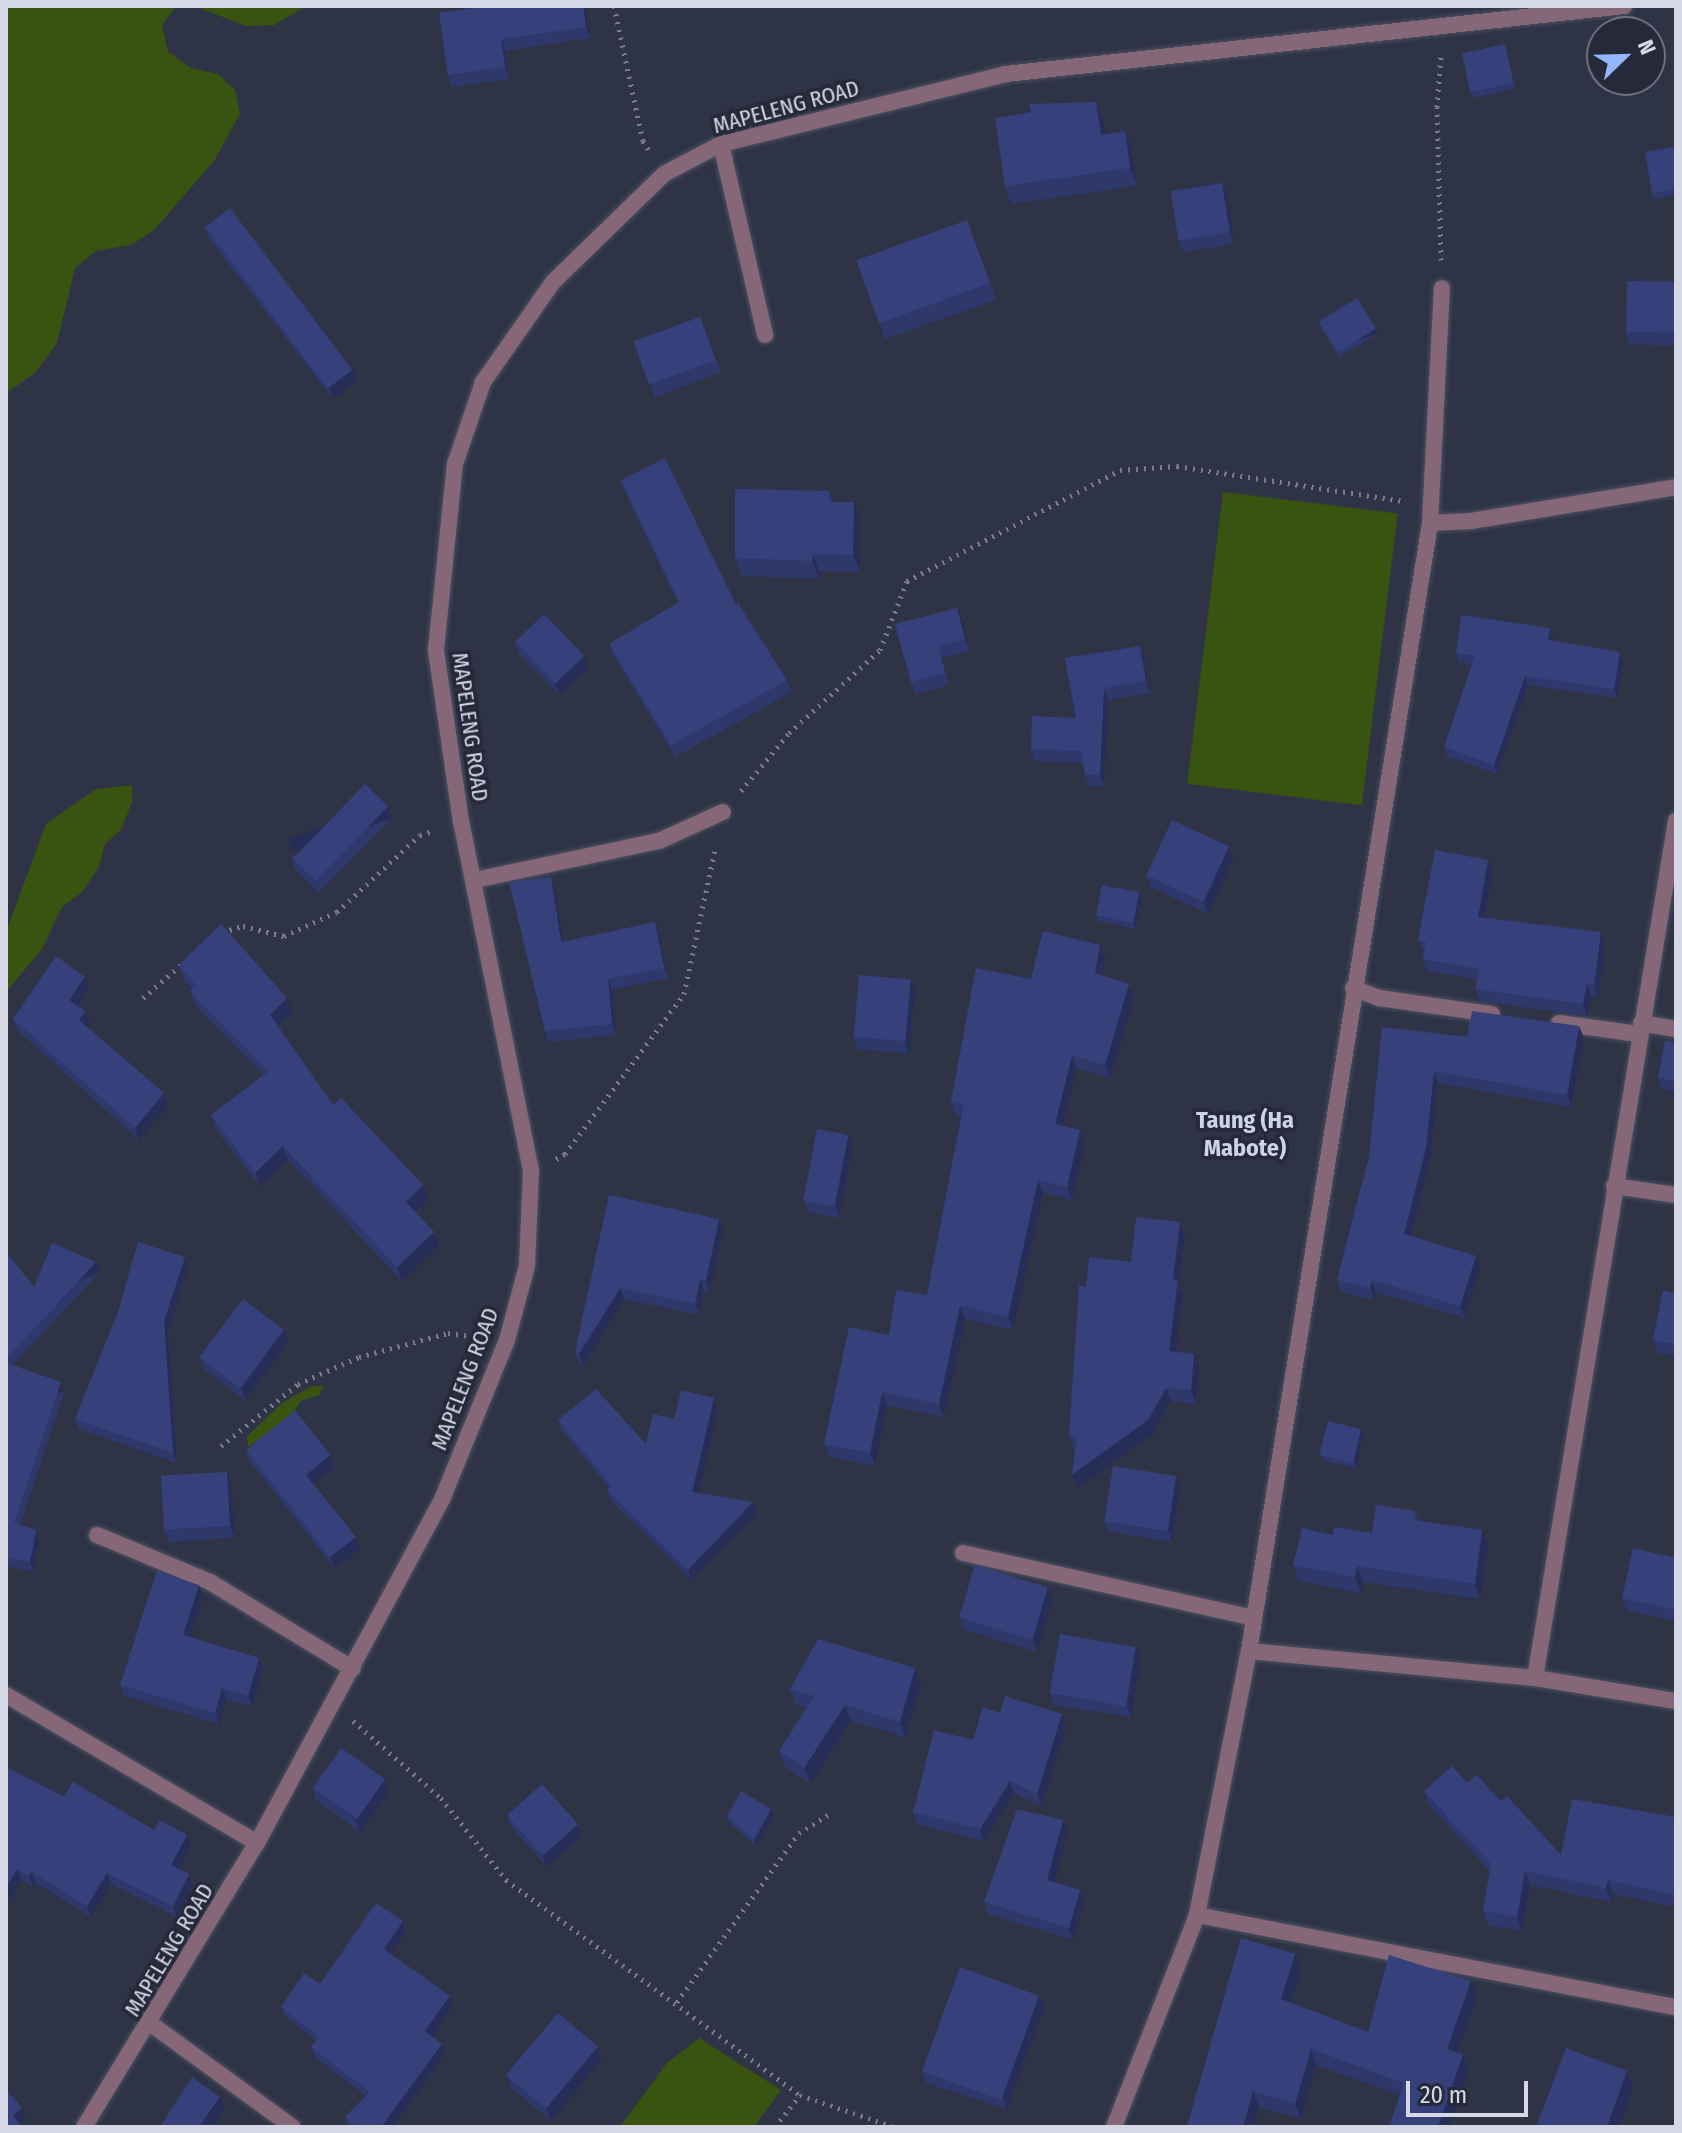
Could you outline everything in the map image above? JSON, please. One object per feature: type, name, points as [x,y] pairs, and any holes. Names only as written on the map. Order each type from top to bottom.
[{"type":"street","name":"MAPELENG ROAD","points":[[84,2127],[151,2024],[257,1843],[334,1705],[443,1497],[507,1340],[527,1266],[531,1171],[461,822],[436,650],[455,464],[483,382],[553,282],[664,174],[721,144],[1006,74],[1624,6]]},
{"type":"street","points":[[721,144],[765,335]]},
{"type":"street","points":[[1114,2127],[1197,1915],[1249,1651],[1430,523],[1442,288]]},
{"type":"street","points":[[1430,523],[1471,521],[1676,487]]},
{"type":"street","points":[[475,880],[659,841],[723,812]]},
{"type":"street","points":[[1535,1678],[1639,1029],[1676,821]]},
{"type":"street","points":[[1353,988],[1379,998],[1516,1017]]},
{"type":"street","points":[[1546,1022],[1676,1029]]},
{"type":"street","points":[[1614,1186],[1676,1195]]},
{"type":"street","points":[[97,1535],[210,1582],[353,1669]]},
{"type":"street","points":[[963,1553],[1253,1618]]},
{"type":"street","points":[[1249,1651],[1535,1678],[1676,1701]]},
{"type":"street","points":[[6,1695],[257,1843]]},
{"type":"street","points":[[1197,1915],[1676,2007]]},
{"type":"street","points":[[151,2024],[292,2127]]},
{"type":"path","points":[[614,6],[643,141],[664,174]]},
{"type":"path","points":[[1442,288],[1437,107],[1443,28]]},
{"type":"path","points":[[531,1171],[565,1154],[684,994],[723,812],[789,733],[880,650],[907,581],[1120,470],[1177,466],[1431,505]]},
{"type":"path","points":[[217,933],[243,926],[284,936],[324,918],[337,912],[420,835],[461,822]]},
{"type":"path","points":[[143,998],[185,961]]},
{"type":"path","points":[[221,1446],[298,1384],[359,1357],[448,1333],[507,1340]]},
{"type":"path","points":[[334,1705],[441,1798],[506,1880],[677,2002],[800,2095],[894,2127]]},
{"type":"path","points":[[677,2002],[799,1833],[830,1814]]},
{"type":"path","points":[[775,2127],[800,2095]]},
{"type":"green space","points":[[6,6],[176,6],[162,25],[168,52],[191,68],[218,74],[235,90],[240,114],[214,161],[154,230],[131,245],[96,251],[75,268],[57,343],[35,373],[6,393]]},
{"type":"green space","points":[[194,6],[307,6],[274,25],[246,26]]},
{"type":"green space","points":[[1223,492],[1398,513],[1362,805],[1187,784]]},
{"type":"green space","points":[[132,785],[132,802],[121,830],[105,844],[99,867],[82,892],[62,907],[42,949],[6,992],[6,932],[46,824],[96,789]]},
{"type":"green space","points":[[312,1386],[323,1386],[320,1395],[302,1400],[287,1420],[248,1447],[247,1436],[282,1403]]},
{"type":"green space","points":[[699,2038],[781,2090],[754,2127],[620,2127],[666,2064]]},
{"type":"building","points":[[487,6],[583,6],[586,27],[501,39],[505,67],[448,75],[439,13]]},
{"type":"building","points":[[1505,44],[1513,83],[1470,92],[1462,53]]},
{"type":"building","points":[[1096,102],[1101,135],[1125,131],[1130,168],[1005,186],[995,118],[1031,112],[1029,104]]},
{"type":"building","points":[[1676,147],[1676,189],[1652,193],[1645,152]]},
{"type":"building","points":[[1222,183],[1230,232],[1178,241],[1171,191]]},
{"type":"building","points":[[230,208],[352,370],[327,389],[205,227]]},
{"type":"building","points":[[967,220],[990,283],[879,323],[856,260]]},
{"type":"building","points":[[1627,281],[1676,282],[1675,333],[1626,332]]},
{"type":"building","points":[[1357,298],[1376,329],[1338,352],[1319,322]]},
{"type":"building","points":[[700,317],[716,360],[649,385],[633,341]]},
{"type":"building","points":[[665,458],[737,607],[737,602],[787,680],[671,745],[609,644],[679,602],[621,480]]},
{"type":"building","points":[[735,489],[829,491],[829,502],[854,502],[853,555],[813,554],[812,561],[735,558]]},
{"type":"building","points":[[957,608],[965,639],[938,646],[945,673],[911,682],[895,624]]},
{"type":"building","points":[[544,614],[584,656],[556,684],[515,642]]},
{"type":"building","points":[[1461,615],[1550,628],[1548,640],[1620,652],[1614,689],[1525,676],[1494,765],[1444,747],[1475,656],[1456,653]]},
{"type":"building","points":[[1140,646],[1146,681],[1104,688],[1100,774],[1085,775],[1081,751],[1031,749],[1032,716],[1076,718],[1065,658]]},
{"type":"building","points":[[365,784],[388,806],[316,881],[293,859]]},
{"type":"building","points":[[1172,820],[1229,847],[1203,902],[1146,875]]},
{"type":"building","points":[[1435,850],[1488,860],[1478,917],[1601,932],[1594,985],[1587,984],[1583,1004],[1475,989],[1479,969],[1423,959],[1426,942],[1418,940]]},
{"type":"building","points":[[551,877],[561,942],[655,922],[664,968],[608,979],[612,1024],[545,1031],[509,882]]},
{"type":"building","points":[[1102,885],[1139,892],[1133,923],[1096,915]]},
{"type":"building","points":[[221,924],[287,998],[270,1015],[333,1105],[341,1098],[423,1185],[406,1202],[434,1232],[397,1267],[283,1146],[255,1173],[211,1115],[269,1071],[190,991],[196,985],[178,966]]},
{"type":"building","points":[[1043,931],[1100,945],[1095,973],[1129,984],[1105,1065],[1072,1055],[1055,1124],[1080,1130],[1067,1187],[1038,1180],[1008,1317],[960,1306],[939,1404],[882,1392],[870,1453],[824,1444],[849,1327],[889,1335],[896,1290],[927,1295],[964,1104],[951,1101],[976,968],[1031,979]]},
{"type":"building","points":[[56,956],[85,977],[69,1000],[85,1011],[79,1020],[164,1093],[135,1128],[13,1019]]},
{"type":"building","points":[[859,975],[911,980],[905,1041],[854,1037]]},
{"type":"building","points":[[1472,1011],[1579,1026],[1567,1095],[1434,1071],[1426,1148],[1404,1234],[1476,1256],[1460,1306],[1372,1280],[1370,1288],[1337,1280],[1369,1157],[1382,1027],[1467,1037]]},
{"type":"building","points":[[1665,1041],[1676,1042],[1676,1081],[1658,1078]]},
{"type":"building","points":[[817,1129],[848,1135],[834,1207],[803,1201]]},
{"type":"building","points":[[609,1195],[719,1219],[706,1281],[700,1279],[695,1304],[620,1288],[579,1354],[575,1352]]},
{"type":"building","points":[[1136,1217],[1180,1222],[1173,1279],[1178,1280],[1169,1351],[1194,1354],[1191,1390],[1166,1388],[1148,1420],[1072,1475],[1077,1435],[1069,1435],[1079,1285],[1086,1287],[1089,1257],[1131,1262]]},
{"type":"building","points":[[138,1242],[185,1257],[164,1321],[173,1453],[75,1419],[118,1312]]},
{"type":"building","points":[[52,1243],[96,1262],[6,1359],[6,1252],[34,1287]]},
{"type":"building","points":[[1663,1290],[1676,1293],[1676,1344],[1653,1340]]},
{"type":"building","points":[[243,1299],[284,1330],[240,1388],[199,1357]]},
{"type":"building","points":[[6,1363],[61,1382],[14,1523],[36,1530],[30,1562],[6,1557]]},
{"type":"building","points":[[596,1389],[646,1444],[653,1414],[674,1419],[681,1390],[714,1398],[692,1492],[753,1502],[688,1570],[607,1490],[611,1486],[558,1420]]},
{"type":"building","points":[[295,1410],[330,1455],[306,1475],[356,1537],[330,1557],[246,1450]]},
{"type":"building","points":[[1328,1421],[1361,1429],[1353,1463],[1320,1455]]},
{"type":"building","points":[[1113,1466],[1176,1476],[1167,1531],[1104,1521]]},
{"type":"building","points":[[227,1472],[230,1526],[164,1529],[161,1475]]},
{"type":"building","points":[[1376,1505],[1415,1511],[1414,1520],[1482,1530],[1475,1584],[1357,1566],[1355,1577],[1293,1565],[1302,1528],[1333,1535],[1334,1527],[1372,1533]]},
{"type":"building","points":[[1633,1548],[1676,1558],[1676,1610],[1622,1598]]},
{"type":"building","points":[[975,1565],[1048,1587],[1032,1640],[959,1618]]},
{"type":"building","points":[[157,1571],[199,1585],[183,1635],[259,1658],[248,1696],[222,1688],[215,1713],[120,1685]]},
{"type":"building","points":[[1060,1634],[1136,1647],[1125,1706],[1050,1693]]},
{"type":"building","points":[[818,1639],[915,1668],[900,1722],[845,1705],[804,1768],[779,1751],[814,1696],[790,1689]]},
{"type":"building","points":[[1005,1696],[1062,1714],[1037,1794],[1010,1781],[980,1829],[913,1812],[934,1730],[973,1740],[983,1707],[1000,1713]]},
{"type":"building","points":[[341,1748],[385,1779],[357,1819],[313,1788]]},
{"type":"building","points":[[1452,1766],[1467,1783],[1477,1775],[1500,1801],[1507,1796],[1561,1855],[1572,1799],[1676,1817],[1676,1895],[1608,1880],[1606,1888],[1525,1871],[1517,1917],[1483,1911],[1491,1864],[1424,1791]]},
{"type":"building","points":[[6,1767],[64,1797],[73,1782],[154,1830],[159,1820],[187,1835],[171,1865],[189,1874],[173,1906],[107,1873],[87,1906],[32,1872],[29,1876],[17,1869],[6,1887]]},
{"type":"building","points":[[542,1784],[578,1824],[543,1856],[507,1815]]},
{"type":"building","points":[[741,1791],[771,1809],[754,1840],[727,1816]]},
{"type":"building","points":[[1017,1809],[1063,1820],[1047,1880],[1080,1890],[1069,1928],[984,1902]]},
{"type":"building","points":[[376,1903],[403,1921],[384,1949],[450,1996],[425,2031],[442,2044],[381,2127],[355,2127],[345,2117],[370,2092],[311,2047],[319,2037],[281,2007],[304,1973],[320,1984]]},
{"type":"building","points":[[1241,1938],[1295,1954],[1281,1999],[1368,2032],[1389,1955],[1471,1981],[1447,2049],[1463,2054],[1438,2127],[1389,2127],[1404,2083],[1311,2049],[1295,2104],[1253,2091],[1243,2127],[1187,2127]]},
{"type":"building","points":[[960,1967],[1039,1996],[1001,2100],[922,2071]]},
{"type":"building","points":[[558,2013],[598,2046],[546,2108],[506,2075]]},
{"type":"building","points":[[1566,2048],[1627,2071],[1607,2127],[1536,2127]]},
{"type":"building","points":[[192,2077],[220,2097],[199,2127],[160,2127]]},
{"type":"building","points":[[6,2089],[22,2108],[13,2115],[22,2127],[6,2127]]},
{"type":"district","name":"Taung (Ha Mabote)","points":[[1245,1135]]}]
